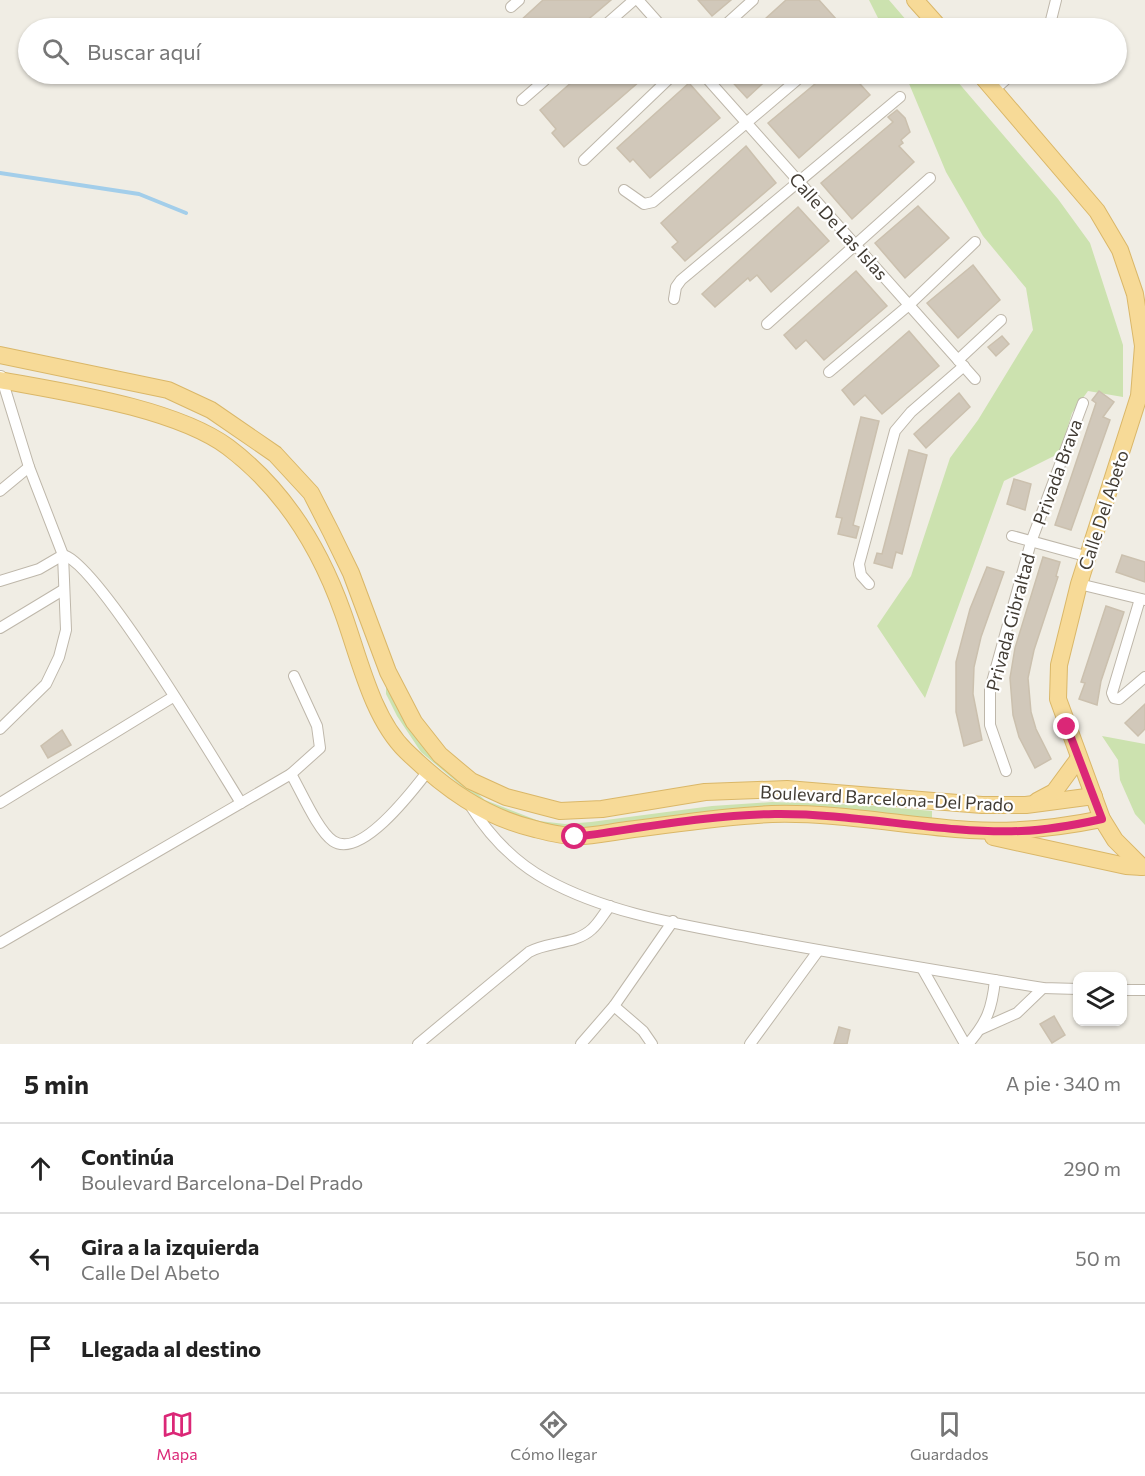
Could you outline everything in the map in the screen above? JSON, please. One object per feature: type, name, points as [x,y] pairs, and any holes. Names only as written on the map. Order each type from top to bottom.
[{"type":"main road","points":[[915,0],[931,18]]},
{"type":"main road","name":"Calle Del Abeto","points":[[972,830],[1019,844],[1126,866],[1142,867],[1115,840],[1102,819],[1058,699],[1059,665],[1079,584],[1139,396],[1143,346],[1135,294],[1120,250],[1097,211],[989,84]]},
{"type":"main road","name":"Boulevard Barcelona-Del Prado","points":[[0,355],[168,390],[212,410],[275,454],[311,493],[351,573],[387,672],[414,722],[440,755],[471,781],[506,797],[560,811],[602,809],[705,792],[787,789],[928,802],[1026,805],[1094,796]]},
{"type":"main road","name":"Boulevard Barcelona-Del Prado","points":[[1,378],[134,408],[191,428],[227,446],[296,514],[321,557],[364,675],[382,714],[403,748],[470,805],[532,829],[575,837],[712,818],[775,814],[822,815],[972,830],[1056,828],[1102,819]]},
{"type":"main road","points":[[364,675],[387,672]]},
{"type":"main road","points":[[1026,805],[1044,799],[1054,792],[1079,758]]},
{"type":"street","points":[[614,18],[636,0],[653,18]]},
{"type":"street","points":[[733,18],[753,0]]},
{"type":"street","points":[[1052,18],[1056,0]]},
{"type":"street","points":[[522,100],[540,84]]},
{"type":"street","points":[[584,160],[664,84]]},
{"type":"street","name":"Calle De Las Islas","points":[[712,84],[975,379]]},
{"type":"street","points":[[624,190],[649,205],[792,84]]},
{"type":"street","points":[[994,90],[1001,84]]},
{"type":"street","points":[[674,299],[676,287],[681,280],[900,98]]},
{"type":"street","points":[[768,324],[930,178]]},
{"type":"street","points":[[829,372],[909,305],[975,242]]},
{"type":"street","points":[[869,584],[861,575],[859,564],[895,430],[1001,320]]},
{"type":"street","points":[[0,729],[46,684],[59,657],[66,630],[63,555],[29,467],[1,378]]},
{"type":"street","name":"Privada Brava","points":[[1031,542],[1083,403]]},
{"type":"street","points":[[0,490],[29,467]]},
{"type":"street","points":[[1012,536],[1089,556]]},
{"type":"street","name":"Privada Gibraltad","points":[[1006,771],[990,725],[990,689],[1031,542]]},
{"type":"street","points":[[0,581],[39,569],[63,555],[70,556],[98,584],[241,803]]},
{"type":"street","points":[[1079,584],[1143,600],[1112,693],[1114,698],[1119,699],[1145,677]]},
{"type":"street","points":[[0,628],[63,590]]},
{"type":"street","points":[[0,943],[291,774],[320,748],[317,726],[294,676]]},
{"type":"street","points":[[0,803],[173,697]]},
{"type":"street","points":[[291,774],[325,832],[333,842],[340,843],[358,840],[384,822],[428,771]]},
{"type":"street","points":[[470,805],[501,847],[546,879],[610,906],[818,951],[1043,988],[1073,989]]},
{"type":"street","points":[[418,1044],[529,952],[547,944],[575,939],[593,929],[610,906]]},
{"type":"street","points":[[581,1044],[614,1006],[673,921]]},
{"type":"street","points":[[750,1044],[818,951]]},
{"type":"street","points":[[922,968],[967,1044],[981,1029],[992,1008],[995,980]]},
{"type":"street","points":[[981,1029],[1017,1013],[1043,988]]},
{"type":"street","points":[[1127,990],[1145,990]]},
{"type":"street","points":[[614,1006],[644,1031],[652,1044]]},
{"type":"green space","points":[[869,0],[889,0],[904,18],[878,18]]},
{"type":"green space","points":[[909,84],[960,84],[1058,199],[1090,243],[1123,345],[1123,397],[1088,391],[1072,413],[1060,453],[1004,481],[925,698],[877,626],[911,576],[950,458],[978,420],[1033,330],[1026,288],[983,236],[946,172]]},
{"type":"green space","points":[[386,687],[423,746],[485,800],[539,821],[565,824],[591,822],[712,806],[772,802],[864,805],[932,811],[932,821],[802,809],[593,829],[536,825],[484,805],[421,752],[397,716],[386,694]]},
{"type":"green space","points":[[1102,736],[1145,744],[1145,825],[1135,814],[1120,780],[1118,760]]},
{"type":"building","points":[[543,0],[611,0],[590,18],[523,18]]},
{"type":"building","points":[[698,0],[731,0],[712,16]]},
{"type":"building","points":[[786,0],[819,0],[835,18],[766,18]]},
{"type":"building","points":[[570,84],[636,84],[564,147],[552,133],[556,129],[540,110]]},
{"type":"building","points":[[688,84],[720,118],[650,178],[633,159],[630,162],[617,148]]},
{"type":"building","points":[[734,84],[762,84],[747,98]]},
{"type":"building","points":[[815,84],[860,84],[870,95],[799,158],[768,123]]},
{"type":"building","points":[[897,110],[905,118],[910,132],[901,140],[903,143],[899,146],[914,162],[852,219],[821,183],[893,122],[888,117]]},
{"type":"building","points":[[746,146],[776,183],[685,261],[672,247],[678,242],[661,223]]},
{"type":"building","points":[[918,206],[949,238],[905,278],[875,243]]},
{"type":"building","points":[[798,207],[829,241],[771,292],[757,275],[750,281],[748,278],[715,307],[702,294]]},
{"type":"building","points":[[973,265],[1000,300],[958,338],[927,303]]},
{"type":"building","points":[[856,271],[887,306],[824,360],[806,340],[796,349],[784,335]]},
{"type":"building","points":[[909,331],[939,366],[882,414],[865,395],[854,405],[842,390]]},
{"type":"building","points":[[1002,336],[1009,344],[996,356],[988,347]]},
{"type":"building","points":[[1099,391],[1114,402],[1103,417],[1110,420],[1071,530],[1055,525],[1096,403],[1092,400]]},
{"type":"building","points":[[959,393],[970,407],[926,448],[914,434]]},
{"type":"building","points":[[861,417],[879,421],[853,525],[859,527],[856,538],[838,534],[842,518],[836,517]]},
{"type":"building","points":[[909,450],[927,455],[902,554],[896,552],[892,568],[874,563],[877,553],[882,554]]},
{"type":"building","points":[[1014,479],[1031,484],[1025,510],[1007,504]]},
{"type":"building","points":[[1122,555],[1145,562],[1145,582],[1116,572]]},
{"type":"building","points":[[1043,557],[1060,562],[1056,576],[1058,577],[1034,650],[1028,678],[1031,712],[1036,729],[1051,759],[1035,768],[1019,737],[1013,715],[1010,678],[1015,648]]},
{"type":"building","points":[[987,567],[1004,572],[981,637],[974,667],[973,694],[982,740],[964,746],[956,712],[956,662],[970,609]]},
{"type":"building","points":[[1106,606],[1124,612],[1101,681],[1097,705],[1079,699],[1085,683],[1081,682]]},
{"type":"building","points":[[1145,704],[1145,729],[1138,736],[1125,723]]},
{"type":"building","points":[[62,730],[71,745],[48,758],[41,746]]},
{"type":"building","points":[[1054,1016],[1065,1035],[1052,1043],[1040,1024]]},
{"type":"building","points":[[839,1027],[850,1030],[847,1044],[834,1044]]},
{"type":"waterway","points":[[0,173],[139,194],[186,213]]},
{"type":"route","points":[[575,837],[712,818],[775,814],[822,815],[972,830],[1020,831],[1056,828],[1102,819],[1067,727]]}]
